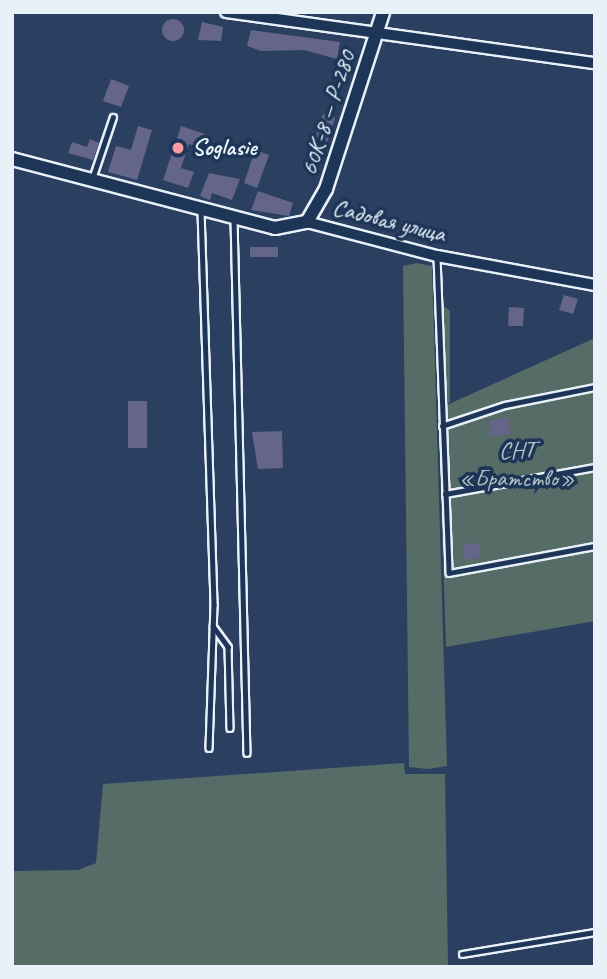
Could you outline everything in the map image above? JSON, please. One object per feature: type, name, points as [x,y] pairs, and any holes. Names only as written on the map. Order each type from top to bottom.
[{"type":"street","points":[[226,12],[595,63]]},
{"type":"street","name":"60К-8 — Р-280","points":[[307,222],[326,188],[383,12]]},
{"type":"street","name":"Садовая улица","points":[[12,159],[275,228],[307,222],[437,256],[595,285]]},
{"type":"lane","points":[[91,180],[113,117]]},
{"type":"lane","points":[[201,210],[213,626],[209,748]]},
{"type":"lane","points":[[234,218],[247,753]]},
{"type":"lane","points":[[437,256],[449,573],[595,546]]},
{"type":"lane","points":[[442,426],[505,405],[595,387]]},
{"type":"lane","points":[[445,494],[595,467]]},
{"type":"lane","points":[[213,626],[228,647],[230,728]]},
{"type":"lane","points":[[462,954],[595,932]]},
{"type":"green space","points":[[416,263],[432,266],[447,766],[428,769],[409,767],[403,266]]},
{"type":"green space","points":[[440,303],[450,311],[450,402],[443,406]]},
{"type":"green space","name":"СНТ «Братство»","points":[[595,338],[595,621],[446,647],[438,409]]},
{"type":"green space","points":[[404,763],[405,774],[445,774],[448,967],[12,967],[12,871],[78,870],[96,863],[103,784]]},
{"type":"building","points":[[173,19],[183,26],[184,30],[177,40],[173,41],[163,34],[162,30],[169,20]]},
{"type":"building","points":[[202,22],[223,27],[221,41],[198,40]]},
{"type":"building","points":[[251,30],[340,42],[337,59],[304,50],[261,51],[247,46]]},
{"type":"building","points":[[111,79],[129,86],[121,107],[103,101]]},
{"type":"building","points":[[323,114],[335,118],[327,143],[315,139]]},
{"type":"building","points":[[138,126],[152,130],[137,180],[108,172],[116,146],[131,150]]},
{"type":"building","points":[[181,126],[208,135],[203,149],[189,144],[181,168],[194,172],[188,188],[163,180]]},
{"type":"building","points":[[90,139],[99,143],[93,160],[68,153],[72,142],[87,147]]},
{"type":"building","points":[[255,150],[269,155],[257,188],[244,183]]},
{"type":"building","points":[[209,173],[240,179],[232,200],[212,193],[210,200],[200,196]]},
{"type":"building","points":[[258,191],[293,203],[289,216],[251,210]]},
{"type":"building","points":[[250,247],[278,247],[278,257],[250,257]]},
{"type":"building","points":[[564,295],[578,299],[573,314],[559,310]]},
{"type":"building","points":[[509,307],[524,308],[523,326],[508,326]]},
{"type":"building","points":[[128,401],[147,401],[147,448],[128,448]]},
{"type":"building","points":[[508,417],[511,433],[491,437],[488,421]]},
{"type":"building","points":[[282,431],[283,468],[258,469],[252,432]]},
{"type":"building","points":[[479,543],[480,558],[465,560],[463,545]]},
{"type":"place","name":"Soglasie","points":[[178,148]]}]
